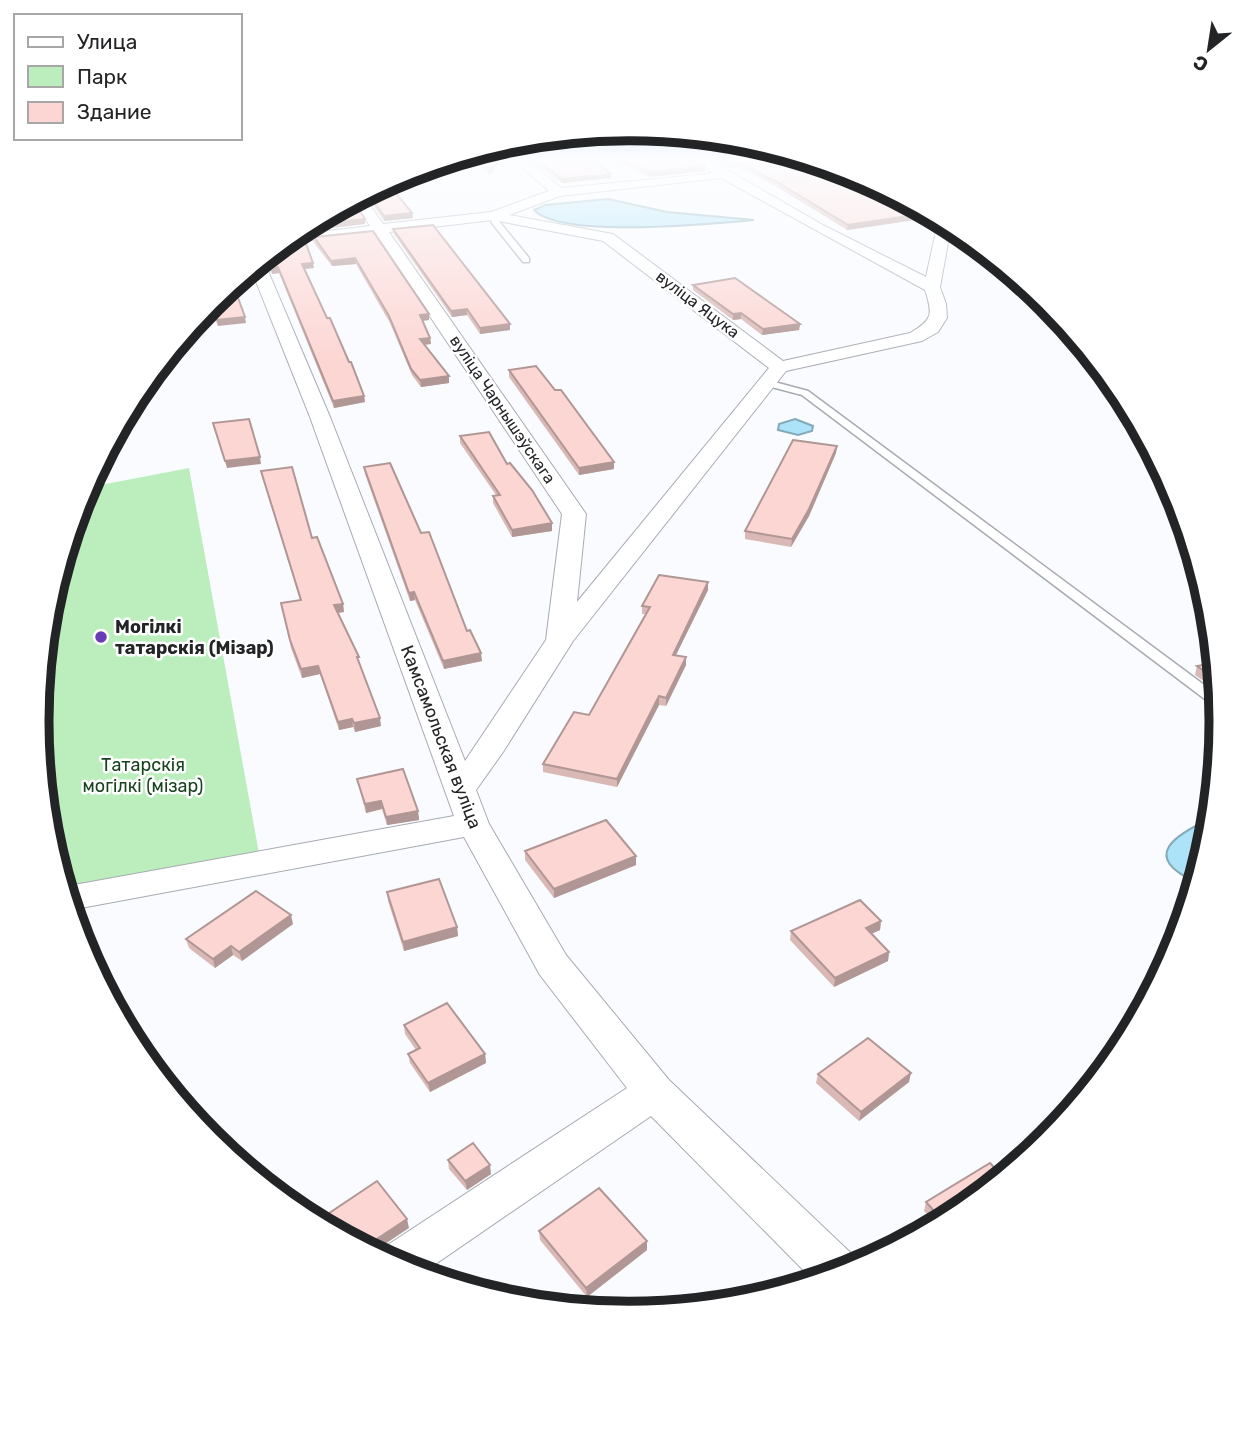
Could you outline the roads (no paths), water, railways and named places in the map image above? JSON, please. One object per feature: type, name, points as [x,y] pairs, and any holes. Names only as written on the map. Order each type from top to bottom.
[{"type":"street","name":"вуліца Яцука","points":[[310,237],[386,227]]},
{"type":"street","name":"вуліца Яцука","points":[[555,227],[608,237],[774,375]]},
{"type":"street","points":[[817,227],[932,287]]},
{"type":"street","name":"вуліца Чарнышэўскага","points":[[380,228],[574,514],[558,642]]},
{"type":"street","points":[[774,375],[916,337],[932,328],[938,318],[938,304],[932,287],[943,234]]},
{"type":"street","name":"Камсамольская вуліца","points":[[261,273],[320,417],[466,806],[553,965],[654,1092],[830,1265]]},
{"type":"street","name":"вуліца Чарнышэўскага","points":[[466,806],[488,752],[558,642],[774,375]]},
{"type":"street","points":[[76,896],[466,806]]},
{"type":"street","points":[[408,1257],[654,1092]]},
{"type":"lane","points":[[498,227],[526,261]]},
{"type":"lane","points":[[774,375],[805,394],[1208,695]]},
{"type":"water","points":[[795,419],[813,426],[812,431],[798,435],[778,430],[779,424]]},
{"type":"water","points":[[1200,825],[1187,877],[1170,864],[1166,855],[1175,839]]},
{"type":"place","name":"Могілкі татарскія (Мізар)","points":[[101,637]]},
{"type":"park label","name":"Татарскія могілкі (мізар)","points":[[143,775]]}]
